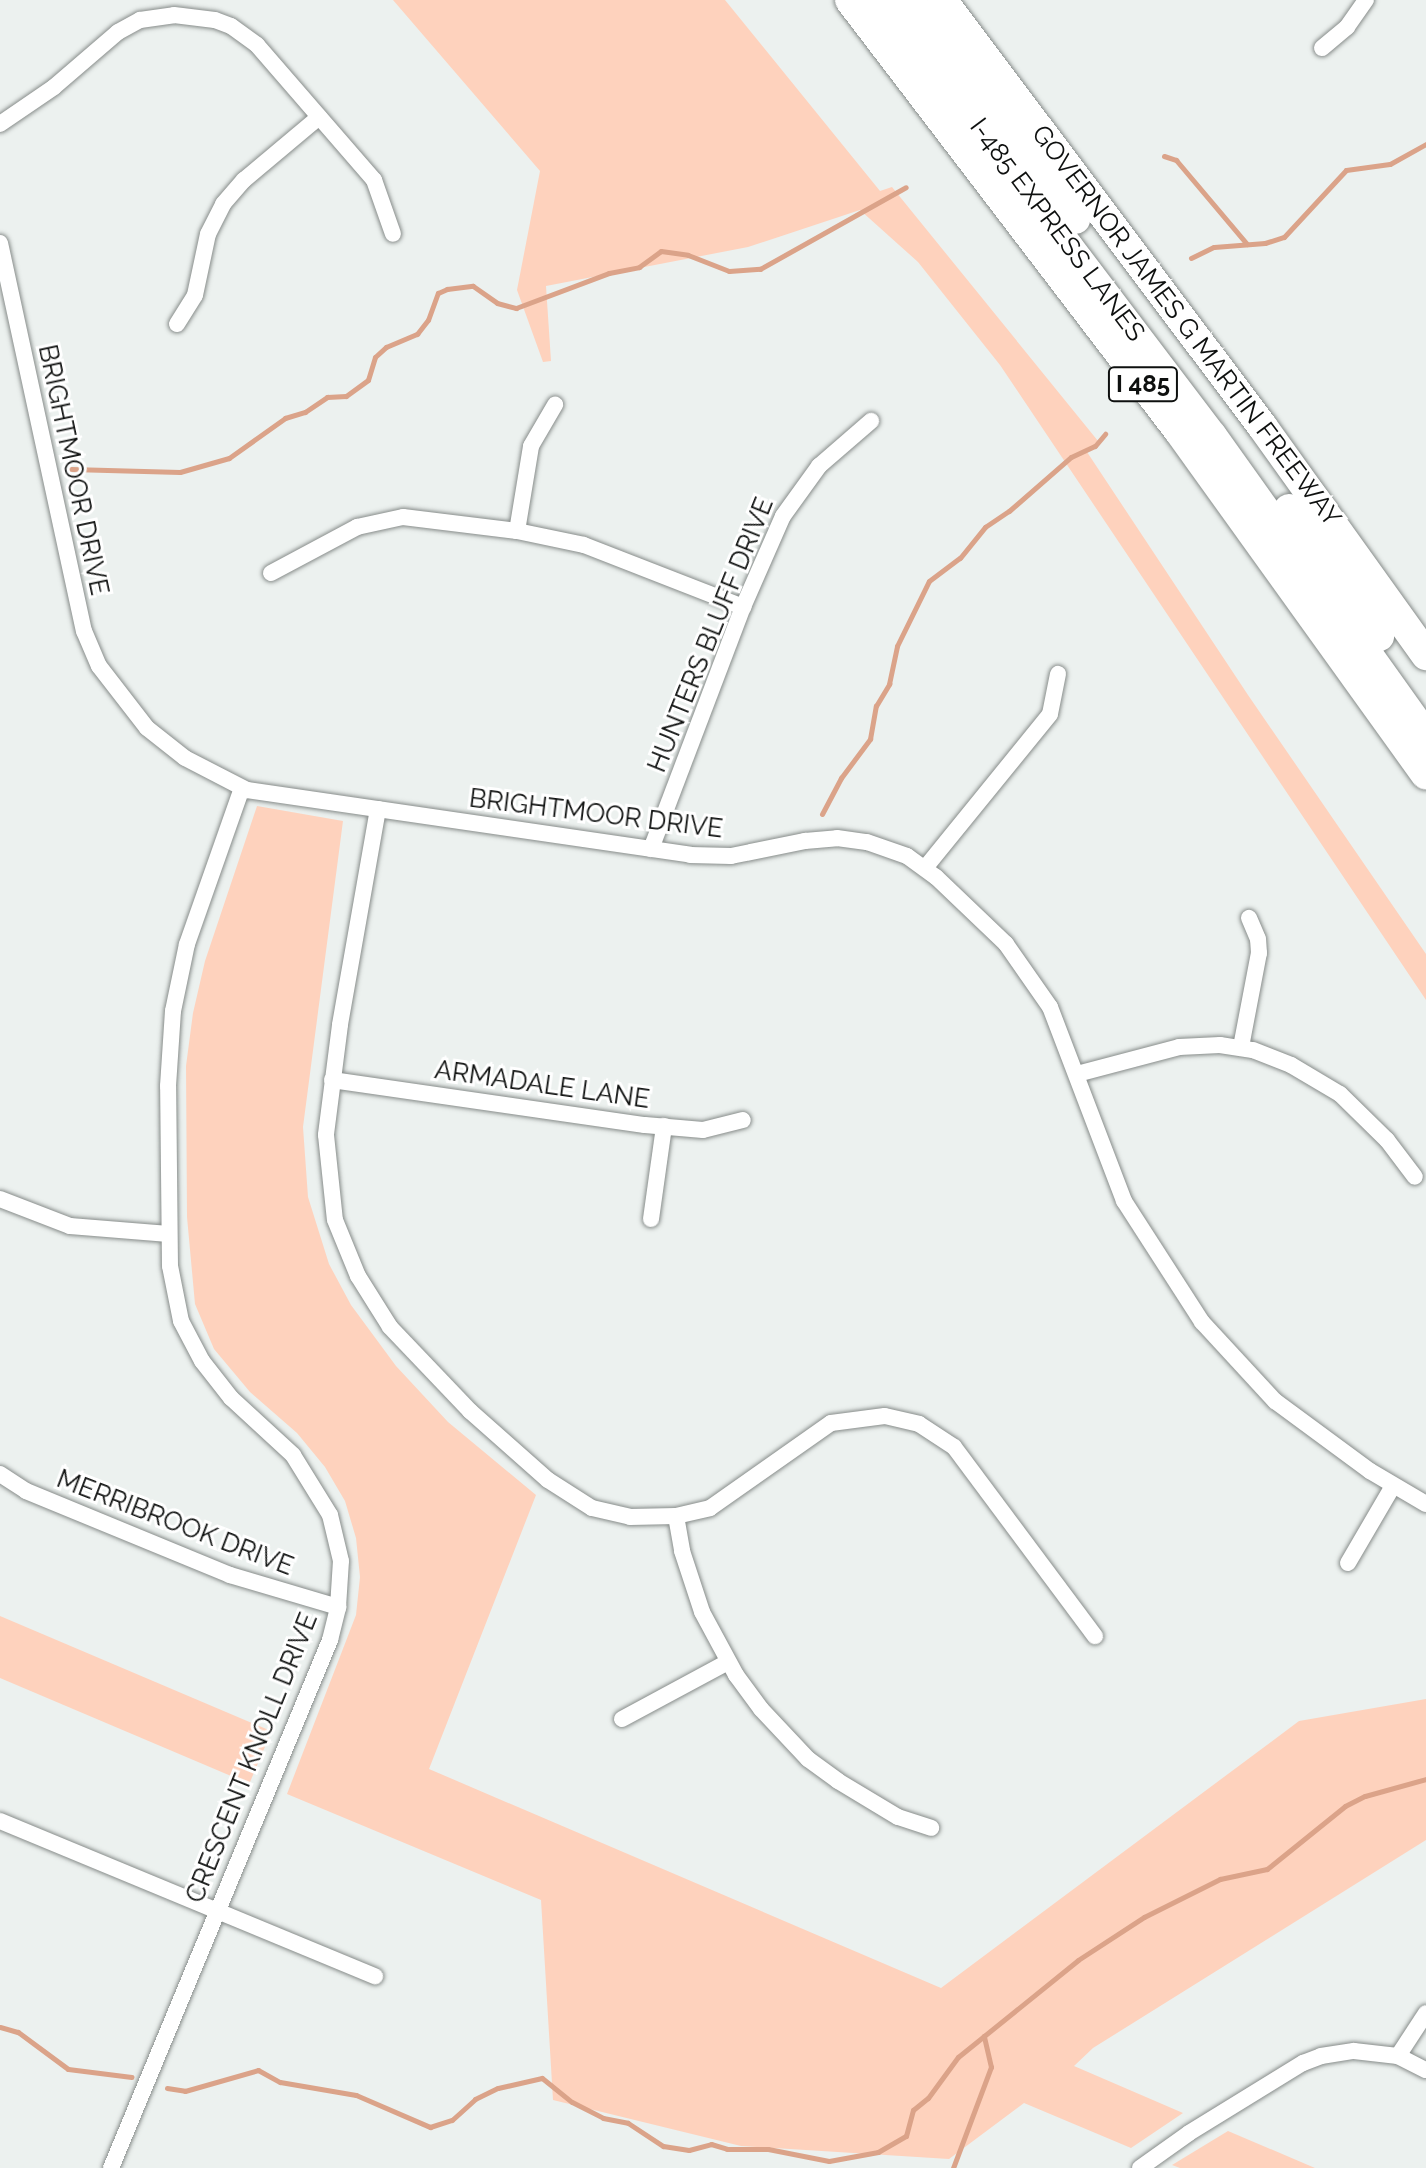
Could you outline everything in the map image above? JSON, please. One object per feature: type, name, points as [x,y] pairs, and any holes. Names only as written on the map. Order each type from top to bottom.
[{"type":"highway","name":"I 485","points":[[850,0],[1179,431],[1426,775]]},
{"type":"highway","name":"I-485 EXPRESS LANES","points":[[881,0],[1212,436],[1426,736]]},
{"type":"highway","name":"I-485 EXPRESS LANES","points":[[909,0],[1333,569],[1426,703]]},
{"type":"highway","name":"GOVERNOR JAMES G MARTIN FREEWAY","points":[[942,0],[1262,426],[1426,655]]},
{"type":"street","points":[[1322,48],[1347,27],[1366,0]]},
{"type":"street","points":[[0,124],[54,87],[118,32],[140,20],[174,15],[215,20],[245,34],[374,180],[393,234]]},
{"type":"street","points":[[177,324],[195,295],[208,234],[223,204],[244,180],[319,117]]},
{"type":"street","name":"BRIGHTMOOR DRIVE","points":[[0,243],[74,595],[89,645],[113,686],[147,728],[185,758],[242,788],[651,849],[731,856],[805,841],[856,840],[888,847],[925,868],[984,921],[1022,963],[1058,1023],[1089,1116],[1124,1201],[1202,1322],[1275,1401],[1393,1486],[1426,1504]]},
{"type":"street","points":[[517,531],[531,446],[555,405]]},
{"type":"street","name":"HUNTERS BLUFF DRIVE","points":[[651,849],[743,607],[797,492],[819,466],[871,421]]},
{"type":"street","points":[[271,573],[333,538],[386,518],[517,531],[615,555],[743,607]]},
{"type":"street","points":[[925,868],[1050,714],[1058,674]]},
{"type":"street","name":"CRESCENT KNOLL DRIVE","points":[[111,2168],[330,1640],[338,1607],[341,1561],[330,1515],[293,1455],[231,1398],[202,1361],[177,1303],[169,1234],[168,1086],[173,1011],[187,944],[242,788]]},
{"type":"street","points":[[378,809],[332,1080],[326,1135],[335,1220],[358,1276],[390,1327],[470,1411],[520,1457],[576,1500],[592,1508],[630,1517],[676,1516],[710,1508],[737,1492],[831,1423],[885,1416],[919,1424],[954,1447],[1095,1636]]},
{"type":"street","points":[[1241,1047],[1259,953],[1258,939],[1249,918]]},
{"type":"street","points":[[1077,1074],[1179,1047],[1241,1047],[1291,1065],[1340,1094],[1387,1140],[1415,1177]]},
{"type":"street","name":"ARMADALE LANE","points":[[332,1080],[703,1130],[743,1120]]},
{"type":"street","points":[[651,1219],[664,1126]]},
{"type":"street","points":[[0,1199],[70,1226],[169,1234]]},
{"type":"street","name":"MERRIBROOK DRIVE","points":[[0,1474],[26,1491],[230,1575],[338,1607]]},
{"type":"street","points":[[1348,1563],[1393,1486]]},
{"type":"street","points":[[676,1516],[690,1579],[709,1629],[761,1709],[808,1759],[882,1809],[931,1828]]},
{"type":"street","points":[[622,1719],[728,1662]]},
{"type":"street","points":[[0,1821],[375,1976]]},
{"type":"street","points":[[1398,2056],[1426,2013]]},
{"type":"street","points":[[1140,2168],[1303,2063],[1338,2052],[1398,2056],[1426,2070]]},
{"type":"shaded area","points":[[393,0],[725,0],[880,191],[892,187],[1098,441],[1087,452],[1248,695],[1426,954],[1426,1000],[1000,365],[918,262],[860,210],[748,247],[546,286],[551,361],[543,362],[517,290],[540,171]]},
{"type":"shaded area","points":[[257,806],[343,821],[303,1127],[308,1197],[329,1264],[351,1305],[396,1366],[448,1422],[536,1495],[429,1769],[941,1988],[1299,1721],[1426,1699],[1426,1840],[1093,2048],[1074,2066],[1183,2113],[1131,2148],[1024,2103],[949,2159],[741,2146],[553,2100],[541,1900],[287,1794],[356,1615],[360,1577],[356,1538],[345,1501],[325,1467],[297,1433],[250,1392],[214,1349],[195,1304],[187,1217],[186,1066],[193,1013],[205,961]]},
{"type":"shaded area","points":[[0,1616],[272,1731],[249,1784],[0,1678]]},
{"type":"shaded area","points":[[1228,2131],[1315,2168],[1180,2168],[1172,2165]]},
{"type":"waterway","points":[[1191,258],[1214,247],[1265,243],[1284,237],[1346,170],[1390,164],[1426,144]]},
{"type":"waterway","points":[[1164,156],[1176,160],[1247,244]]},
{"type":"waterway","points":[[71,469],[180,472],[229,458],[285,418],[305,412],[327,397],[346,396],[368,380],[375,357],[386,347],[417,334],[428,320],[438,293],[447,289],[473,286],[497,303],[516,308],[609,273],[639,267],[661,251],[688,255],[729,271],[760,269],[906,187]]},
{"type":"waterway","points":[[822,814],[841,778],[870,739],[876,706],[889,684],[897,646],[929,581],[960,558],[985,527],[1009,511],[1071,457],[1095,446],[1105,434]]},
{"type":"waterway","points":[[167,2088],[185,2091],[258,2070],[280,2082],[356,2095],[430,2127],[452,2120],[475,2099],[498,2088],[542,2078],[572,2102],[603,2118],[628,2123],[663,2146],[689,2150],[711,2144],[727,2149],[768,2149],[829,2161],[878,2152],[906,2136],[913,2110],[928,2098],[958,2057],[1078,1960],[1144,1917],[1220,1879],[1267,1869],[1345,1806],[1365,1796],[1426,1779]]},
{"type":"waterway","points":[[0,2027],[18,2032],[68,2069],[131,2077]]},
{"type":"waterway","points":[[953,2168],[991,2067],[984,2036]]}]
